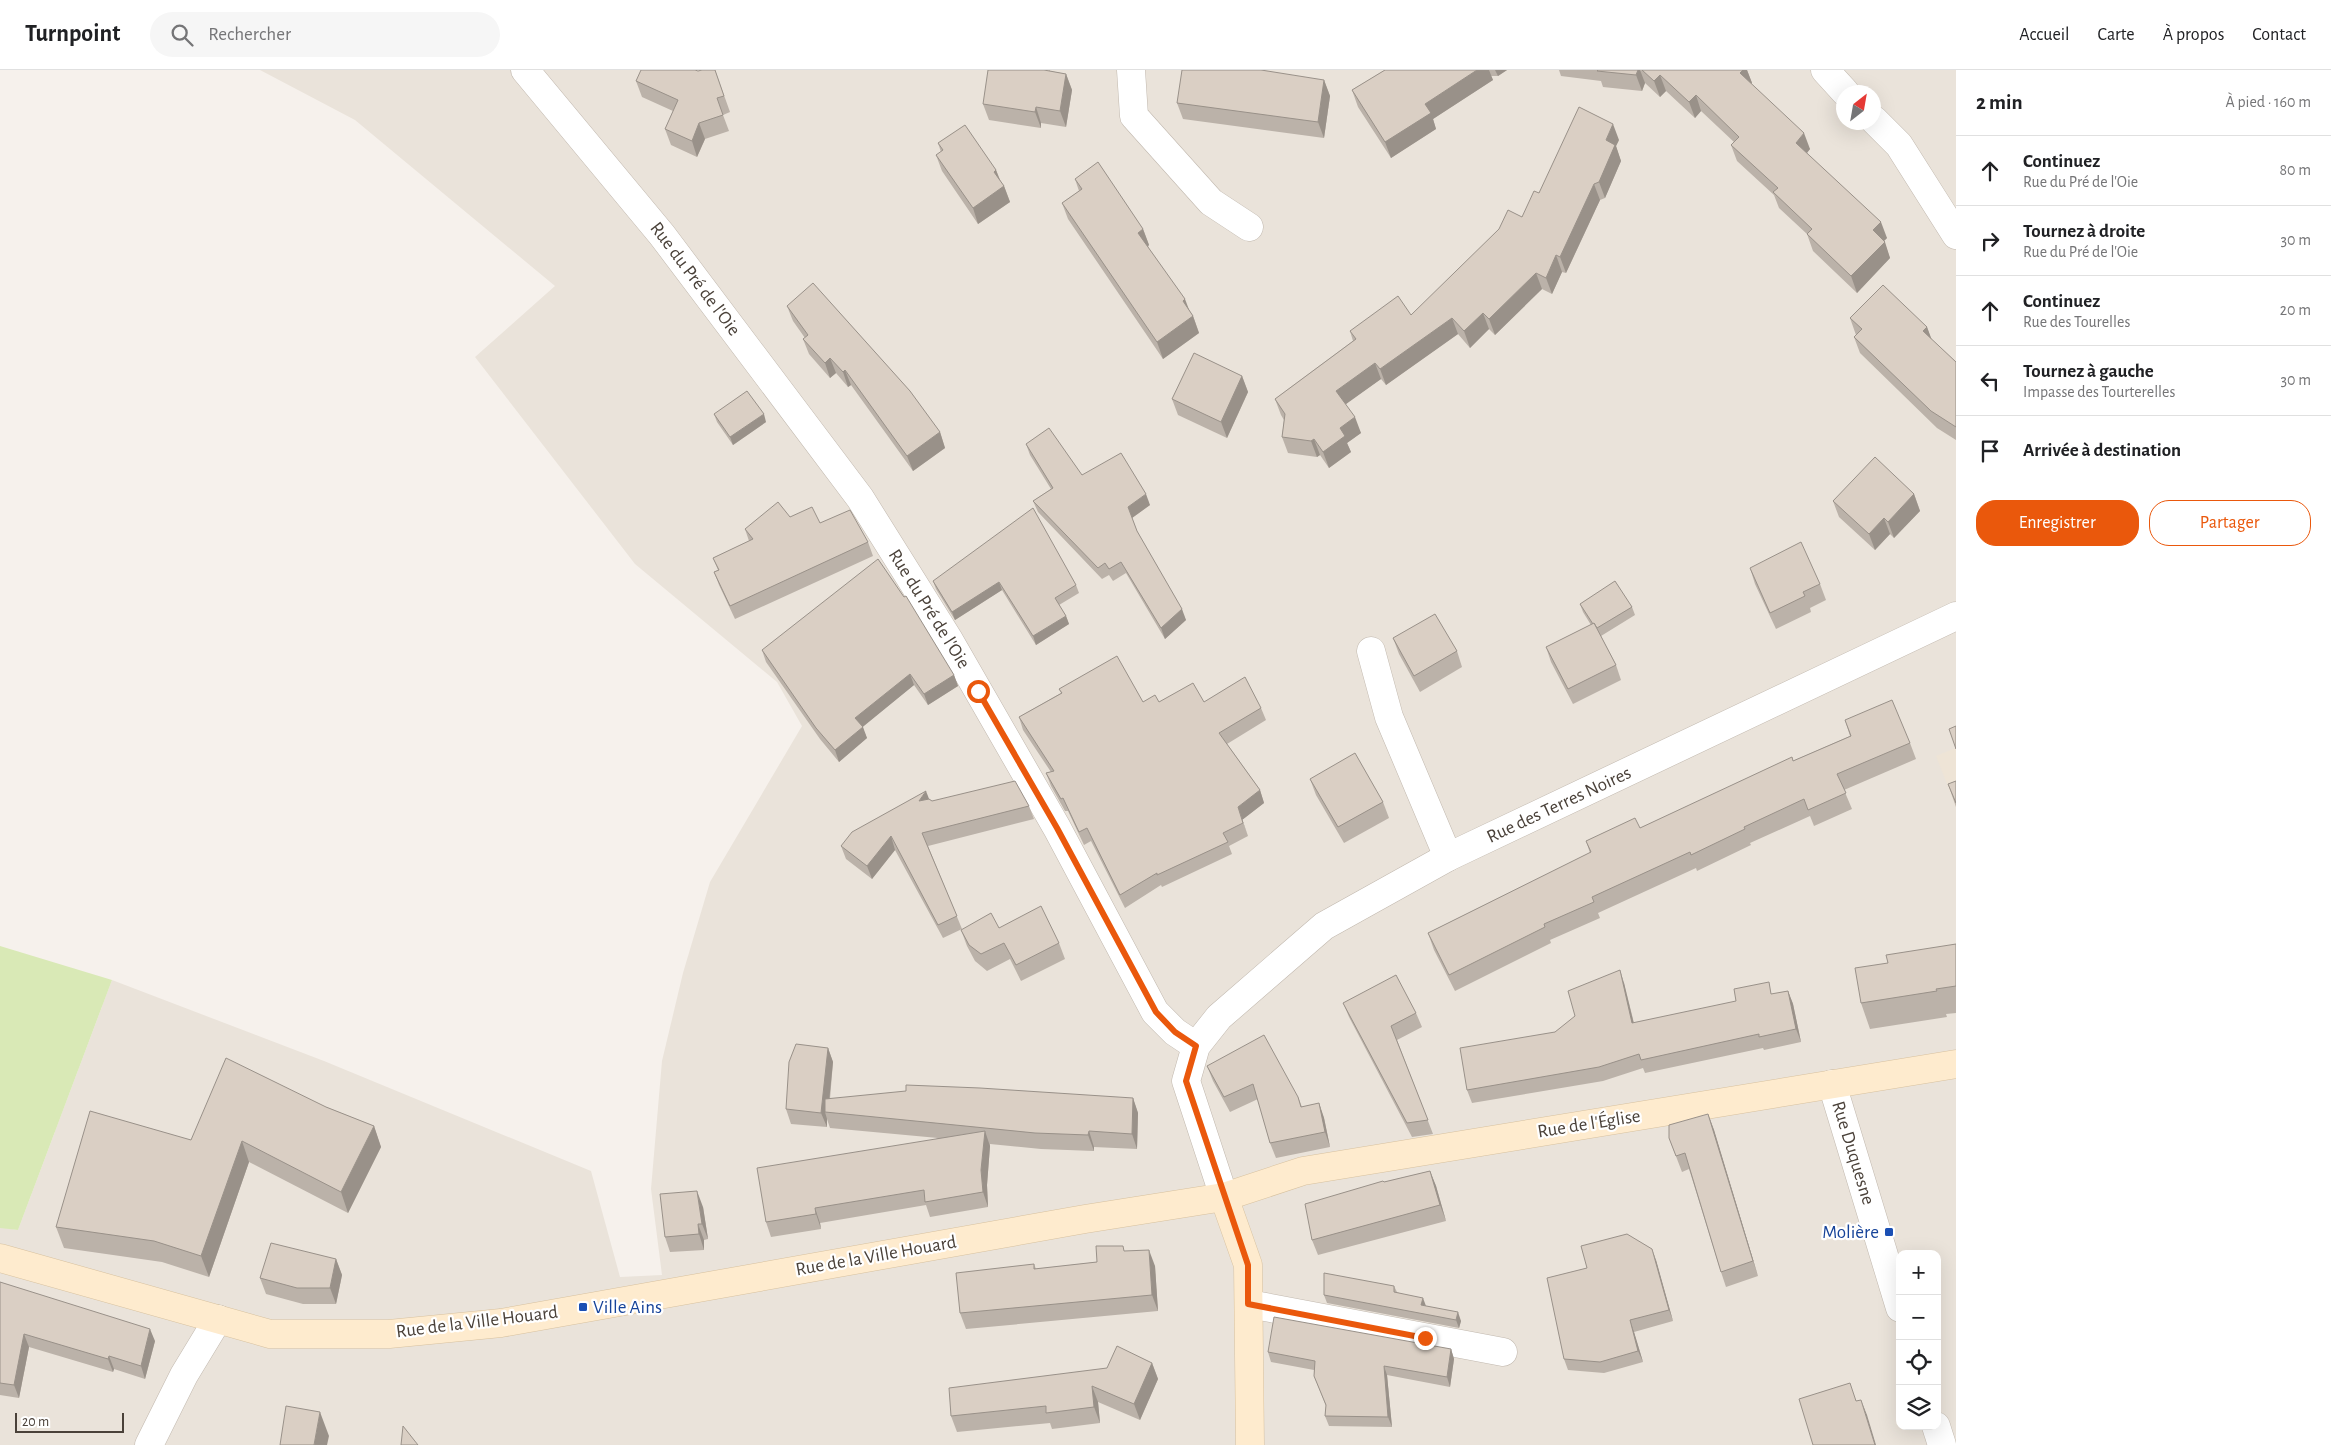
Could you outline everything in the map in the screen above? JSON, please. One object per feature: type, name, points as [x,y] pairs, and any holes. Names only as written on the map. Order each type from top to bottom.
[{"type":"street","name":"Rue du Pré de l'Oie","points":[[525,70],[662,235],[860,498],[954,648],[1057,828],[1156,1012],[1175,1032],[1196,1046]]},
{"type":"street","points":[[1131,70],[1134,116],[1211,202],[1249,228]]},
{"type":"street","points":[[1824,70],[1838,85]]},
{"type":"street","points":[[1881,127],[1899,145],[1956,235]]},
{"type":"street","name":"Rue des Terres Noires","points":[[1196,1046],[1219,1017],[1324,926],[1448,857],[1956,616]]},
{"type":"street","points":[[1371,650],[1389,717],[1448,857]]},
{"type":"street","points":[[1196,1046],[1186,1081],[1248,1265],[1250,1445]]},
{"type":"street","name":"Rue de l'Église","points":[[1224,1197],[1303,1171],[1956,1064]]},
{"type":"street","name":"Rue Duquesne","points":[[1832,1084],[1896,1295]]},
{"type":"street","name":"Rue de la Ville Houard","points":[[0,1258],[270,1334],[389,1334],[501,1323],[1085,1219],[1224,1197]]},
{"type":"street","points":[[1248,1304],[1503,1352]]},
{"type":"street","points":[[149,1445],[184,1375],[218,1319]]},
{"type":"street","points":[[1937,1430],[1942,1445]]},
{"type":"shaded area","points":[[260,70],[1956,70],[1956,1445],[0,1445],[0,1227],[18,1230],[112,980],[324,1061],[591,1171],[620,1277],[662,1275],[651,1189],[662,1061],[683,973],[710,882],[802,726],[777,682],[635,564],[475,357],[555,286],[355,120]]},
{"type":"shaded area","points":[[1956,748],[1956,807],[1936,756]]},
{"type":"green space","points":[[0,946],[112,980],[18,1230],[0,1228]]},
{"type":"building","points":[[641,70],[715,70],[724,96],[717,98],[723,115],[699,123],[692,141],[665,129],[678,100],[636,81]]},
{"type":"building","points":[[988,70],[1044,70],[1066,74],[1060,111],[1036,107],[1035,112],[983,104]]},
{"type":"building","points":[[1182,70],[1261,70],[1324,80],[1318,122],[1177,103]]},
{"type":"building","points":[[1385,70],[1477,70],[1425,104],[1431,113],[1385,142],[1352,90]]},
{"type":"building","points":[[1598,70],[1638,70],[1636,75]]},
{"type":"building","points":[[1642,70],[1743,70],[1740,73],[1804,133],[1796,143],[1881,222],[1873,230],[1885,242],[1851,276],[1807,234],[1812,229],[1773,192],[1778,188],[1731,145],[1739,137],[1696,95],[1689,102],[1660,75],[1654,81]]},
{"type":"building","points":[[1579,107],[1613,124],[1606,140],[1615,145],[1599,182],[1594,184],[1560,257],[1556,255],[1546,278],[1536,273],[1489,319],[1483,313],[1464,331],[1452,318],[1380,369],[1375,363],[1336,391],[1355,417],[1340,428],[1345,436],[1323,452],[1314,439],[1311,441],[1282,437],[1285,414],[1275,399],[1356,339],[1350,331],[1398,296],[1411,315],[1499,229],[1508,210],[1522,217],[1534,191],[1539,193]]},
{"type":"building","points":[[965,125],[996,170],[994,172],[1004,186],[973,208],[936,155],[943,150],[938,143]]},
{"type":"building","points":[[1098,162],[1143,229],[1138,233],[1185,299],[1183,301],[1193,316],[1157,342],[1062,203],[1082,189],[1075,179]]},
{"type":"building","points":[[813,283],[910,391],[940,432],[907,456],[845,370],[843,372],[830,358],[825,363],[803,339],[808,335],[787,306]]},
{"type":"building","points":[[1883,285],[1927,327],[1923,331],[1956,362],[1956,427],[1931,411],[1854,337],[1862,329],[1850,318]]},
{"type":"building","points":[[1194,353],[1242,376],[1221,422],[1172,399]]},
{"type":"building","points":[[747,391],[764,414],[730,437],[714,414]]},
{"type":"building","points":[[1049,428],[1082,475],[1121,453],[1146,494],[1128,507],[1137,531],[1182,609],[1161,628],[1121,562],[1109,569],[1105,563],[1098,568],[1033,501],[1053,488],[1026,444]]},
{"type":"building","points":[[1875,457],[1914,494],[1888,522],[1884,518],[1869,534],[1833,501]]},
{"type":"building","points":[[778,502],[790,517],[812,507],[820,523],[850,510],[868,542],[730,606],[714,572],[719,570],[713,558],[753,539],[745,529]]},
{"type":"building","points":[[1033,508],[1076,585],[1055,598],[1066,616],[1033,636],[999,582],[952,612],[933,581]]},
{"type":"building","points":[[1801,542],[1820,584],[1803,592],[1805,596],[1770,613],[1750,568]]},
{"type":"building","points":[[878,559],[904,597],[906,596],[954,675],[924,694],[910,674],[855,718],[863,727],[835,750],[816,728],[762,650]]},
{"type":"building","points":[[1615,581],[1632,607],[1597,628],[1580,604]]},
{"type":"building","points":[[1435,614],[1457,651],[1414,676],[1393,638]]},
{"type":"building","points":[[1594,623],[1616,665],[1568,689],[1546,647]]},
{"type":"building","points":[[1117,656],[1143,702],[1155,695],[1159,702],[1193,683],[1204,702],[1245,677],[1261,708],[1219,733],[1260,790],[1238,807],[1243,823],[1223,833],[1228,842],[1157,875],[1157,873],[1120,895],[1087,828],[1079,832],[1063,798],[1061,799],[1046,773],[1054,771],[1019,717],[1062,693],[1059,689]]},
{"type":"building","points":[[1892,700],[1910,743],[1837,774],[1846,793],[1808,810],[1804,799],[1744,827],[1745,829],[1691,855],[1690,852],[1592,897],[1594,902],[1544,924],[1545,927],[1449,975],[1428,933],[1591,852],[1586,841],[1635,818],[1640,828],[1792,757],[1793,761],[1851,736],[1845,720]]},
{"type":"building","points":[[1956,726],[1956,749],[1949,729]]},
{"type":"building","points":[[1355,753],[1383,802],[1338,827],[1310,779]]},
{"type":"building","points":[[1015,781],[1029,806],[922,833],[957,916],[938,925],[891,836],[867,866],[841,846],[852,832],[926,791],[919,801],[929,799],[932,801]]},
{"type":"building","points":[[1956,781],[1956,803],[1948,784]]},
{"type":"building","points":[[1041,906],[1059,943],[1016,965],[1004,943],[981,954],[969,945],[961,930],[991,913],[999,928]]},
{"type":"building","points":[[1956,944],[1956,986],[1936,989],[1937,991],[1861,1003],[1855,968],[1888,963],[1886,955]]},
{"type":"building","points":[[1620,970],[1632,1023],[1736,1001],[1734,989],[1769,982],[1771,994],[1788,991],[1796,1029],[1759,1037],[1759,1034],[1641,1060],[1639,1054],[1599,1067],[1467,1090],[1460,1048],[1555,1032],[1575,1016],[1568,991]]},
{"type":"building","points":[[1396,975],[1416,1013],[1391,1026],[1428,1120],[1407,1123],[1343,1003]]},
{"type":"building","points":[[1264,1035],[1298,1097],[1301,1107],[1319,1103],[1325,1132],[1270,1143],[1253,1084],[1224,1097],[1207,1066]]},
{"type":"building","points":[[796,1044],[828,1048],[821,1113],[786,1109],[789,1062]]},
{"type":"building","points":[[226,1058],[326,1107],[374,1126],[341,1192],[242,1141],[201,1256],[154,1241],[56,1227],[90,1111],[191,1140]]},
{"type":"building","points":[[906,1085],[1133,1098],[1132,1134],[1089,1131],[1088,1135],[1035,1133],[825,1112],[825,1099],[906,1091]]},
{"type":"building","points":[[1708,1114],[1753,1261],[1721,1272],[1685,1153],[1676,1156],[1669,1138],[1669,1125]]},
{"type":"building","points":[[985,1131],[981,1170],[983,1192],[925,1202],[924,1190],[815,1208],[816,1214],[766,1222],[757,1168]]},
{"type":"building","points":[[1430,1171],[1440,1205],[1312,1240],[1305,1204],[1383,1181]]},
{"type":"building","points":[[697,1191],[702,1224],[698,1224],[699,1234],[665,1237],[660,1194]]},
{"type":"building","points":[[1627,1234],[1652,1249],[1669,1310],[1630,1320],[1638,1351],[1600,1362],[1564,1359],[1547,1278],[1587,1268],[1581,1246]]},
{"type":"building","points":[[271,1243],[336,1259],[330,1288],[297,1288],[260,1278]]},
{"type":"building","points":[[1096,1246],[1123,1246],[1124,1251],[1149,1250],[1152,1295],[960,1313],[956,1273],[1034,1264],[1034,1269],[1097,1262]]},
{"type":"building","points":[[1324,1273],[1394,1286],[1394,1292],[1423,1298],[1421,1305],[1458,1312],[1456,1320],[1324,1295]]},
{"type":"building","points":[[0,1282],[150,1329],[141,1366],[109,1356],[108,1359],[24,1334],[14,1385],[0,1383]]},
{"type":"building","points":[[1274,1317],[1451,1349],[1447,1377],[1384,1366],[1388,1417],[1325,1416],[1326,1405],[1314,1376],[1315,1361],[1268,1352]]},
{"type":"building","points":[[1117,1346],[1152,1363],[1134,1404],[1092,1386],[1094,1407],[1046,1413],[1046,1406],[951,1416],[949,1388],[1107,1368]]},
{"type":"building","points":[[1850,1383],[1856,1401],[1861,1400],[1875,1445],[1813,1445],[1799,1399]]},
{"type":"building","points":[[286,1406],[320,1412],[314,1445],[280,1445]]},
{"type":"building","points":[[403,1426],[418,1445],[401,1445]]},
{"type":"place","name":"Molière","points":[[1889,1232]]},
{"type":"place","name":"Ville Ains","points":[[583,1307]]},
{"type":"route","points":[[978,691],[1057,828],[1156,1012],[1175,1032],[1196,1046],[1186,1081],[1248,1265],[1248,1304],[1425,1338]]}]
